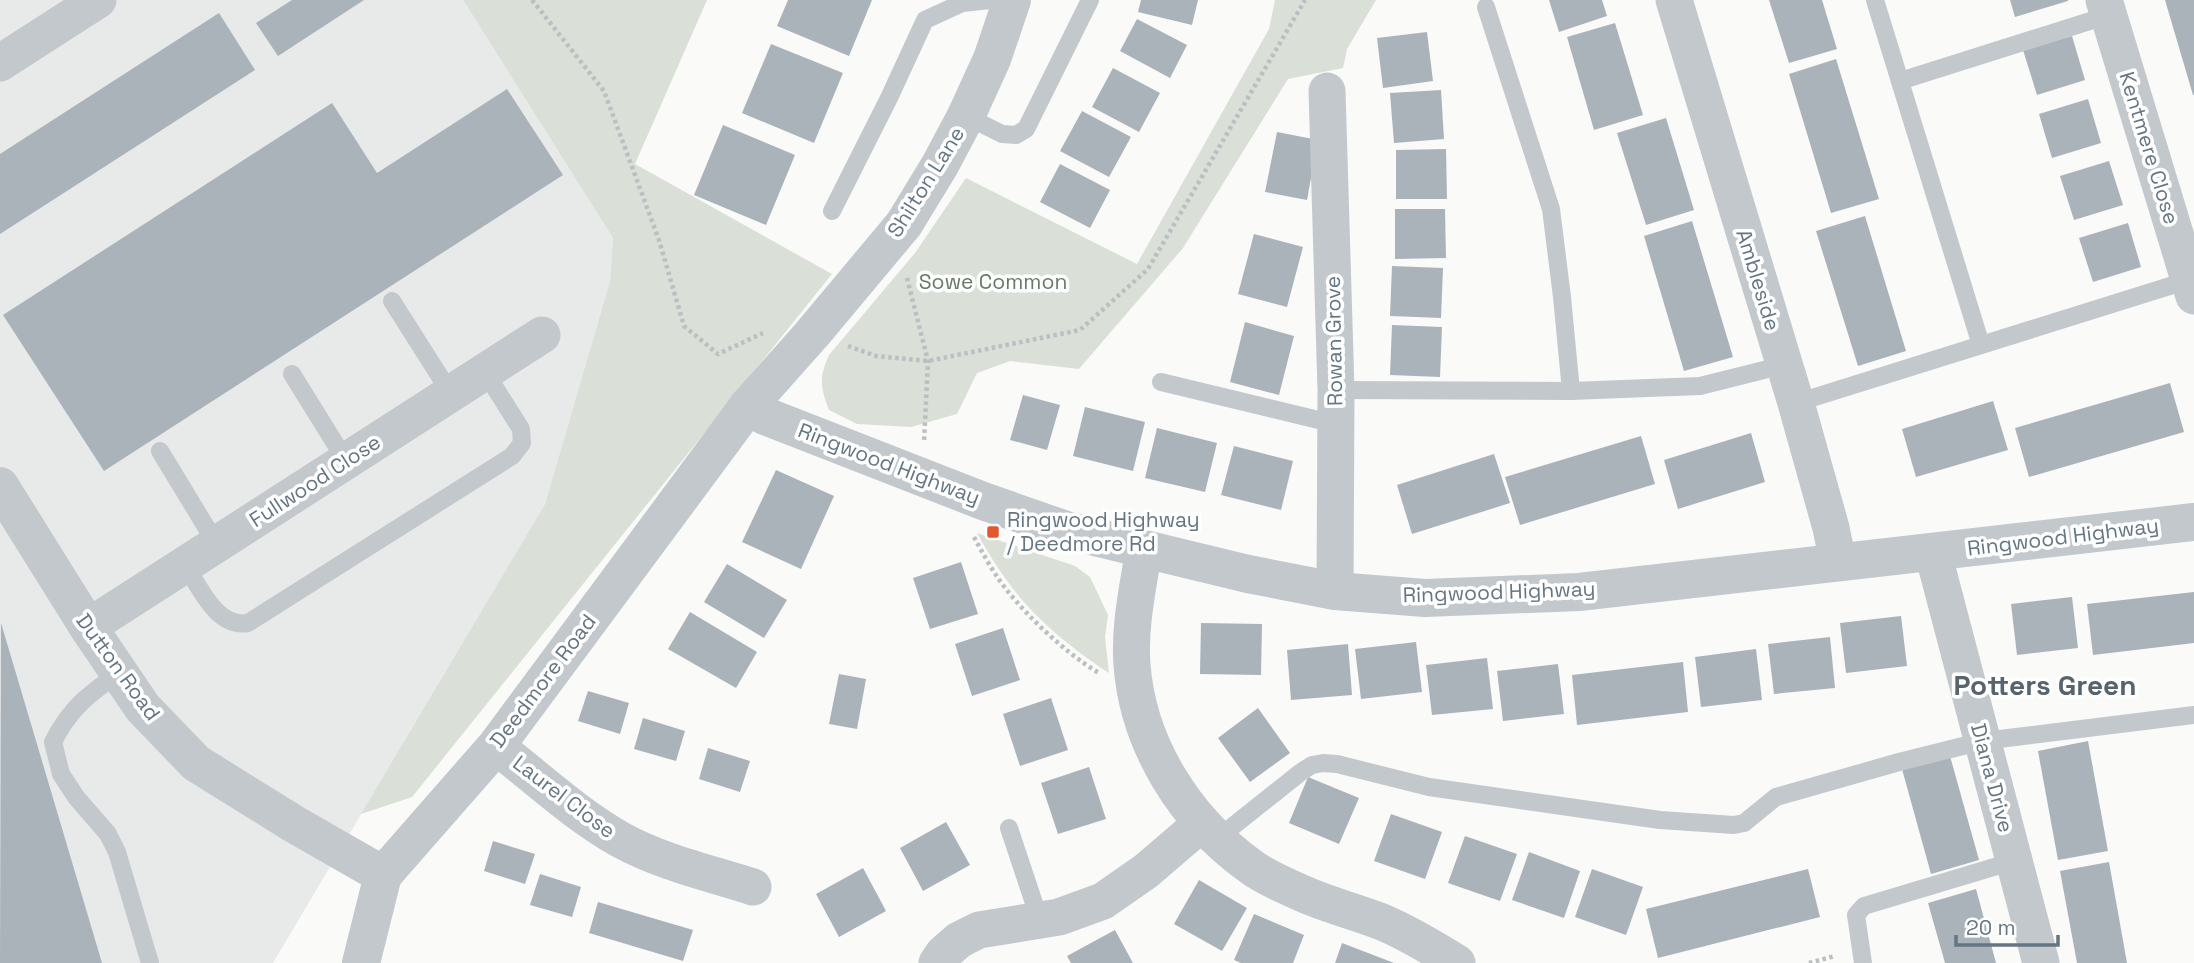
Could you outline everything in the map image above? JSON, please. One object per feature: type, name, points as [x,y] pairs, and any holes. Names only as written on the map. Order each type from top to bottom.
[{"type":"street","points":[[0,63],[98,0]]},
{"type":"street","name":"Shilton Lane","points":[[748,406],[896,233],[940,165],[967,116],[992,59],[1012,0]]},
{"type":"street","name":"Ambleside","points":[[1674,0],[1796,404],[1838,562]]},
{"type":"street","name":"Kentmere Close","points":[[2106,7],[2191,288]]},
{"type":"street","name":"Rowan Grove","points":[[1327,91],[1335,407],[1335,591]]},
{"type":"street","name":"Fullwood Close","points":[[88,627],[542,335]]},
{"type":"street","name":"Ringwood Highway","points":[[748,406],[765,416],[939,484],[1066,530],[1248,574],[1335,591],[1425,598],[1579,592],[2194,522]]},
{"type":"street","name":"Deedmore Road","points":[[361,963],[383,875],[496,746],[748,406]]},
{"type":"street","name":"Dutton Road","points":[[0,486],[88,627],[143,708],[197,763],[294,824],[383,875]]},
{"type":"street","points":[[1143,549],[1133,622],[1131,662],[1135,693],[1153,748],[1176,790],[1210,830],[1250,867],[1299,892],[1382,922],[1426,943],[1457,963]]},
{"type":"street","name":"Diana Drive","points":[[1933,553],[2041,963]]},
{"type":"street","name":"Laurel Close","points":[[496,746],[570,806],[623,841],[663,858],[753,887]]},
{"type":"street","points":[[937,963],[943,954],[960,940],[979,930],[1059,917],[1103,901],[1210,830]]},
{"type":"lane","points":[[832,211],[925,20],[962,3],[991,0]]},
{"type":"lane","points":[[967,116],[1002,134],[1016,135],[1026,129],[1090,0]]},
{"type":"lane","points":[[1875,0],[1981,345]]},
{"type":"lane","points":[[1486,7],[1551,209],[1572,391]]},
{"type":"lane","points":[[1900,81],[2106,7]]},
{"type":"lane","points":[[1796,404],[1981,345],[2191,288]]},
{"type":"lane","points":[[392,300],[450,394]]},
{"type":"lane","points":[[1161,382],[1335,407],[1572,391],[1700,386],[1784,365]]},
{"type":"lane","points":[[185,565],[215,610],[226,620],[238,624],[248,623],[512,456],[522,443],[521,429],[485,372]]},
{"type":"lane","points":[[292,374],[346,461]]},
{"type":"lane","points":[[160,451],[216,545]]},
{"type":"lane","points":[[119,673],[75,706],[62,723],[53,742],[61,774],[76,797],[108,834],[117,852],[150,963]]},
{"type":"lane","points":[[1210,830],[1312,765],[1336,764],[1429,787],[1660,820],[1734,825],[1744,823],[1776,797],[1983,741],[2194,715]]},
{"type":"lane","points":[[1009,828],[1040,921]]},
{"type":"lane","points":[[1863,963],[1856,915],[1864,906],[2014,861]]},
{"type":"path","points":[[896,233],[928,361],[939,484],[997,577],[1028,612],[1069,653],[1088,667],[1135,693]]},
{"type":"shaded area","points":[[0,0],[463,0],[613,238],[610,281],[545,504],[273,963],[0,963]]},
{"type":"green space","points":[[463,0],[707,0],[635,164],[832,274],[412,797],[361,814],[545,504],[610,281],[613,238]]},
{"type":"green space","name":"Sowe Common","points":[[1275,0],[1376,0],[1347,49],[1343,68],[1288,79],[1183,248],[1079,369],[1010,361],[977,373],[957,414],[911,427],[857,424],[829,410],[822,382],[829,355],[915,253],[966,178],[1137,264],[1269,29]]},
{"type":"green space","points":[[977,533],[1075,566],[1090,577],[1108,615],[1105,637],[1109,673],[1068,643],[1034,612],[1004,577]]},
{"type":"building","points":[[292,0],[364,0],[278,56],[256,23]]},
{"type":"building","points":[[788,0],[872,0],[849,56],[777,26]]},
{"type":"building","points":[[1141,0],[1198,0],[1192,25],[1138,12]]},
{"type":"building","points":[[1549,0],[1602,0],[1607,16],[1559,32]]},
{"type":"building","points":[[1769,0],[1822,0],[1837,49],[1789,63]]},
{"type":"building","points":[[2010,0],[2068,0],[2068,1],[2015,17]]},
{"type":"building","points":[[2165,0],[2194,0],[2194,95],[2193,95]]},
{"type":"building","points":[[219,13],[255,70],[0,234],[0,154]]},
{"type":"building","points":[[1137,19],[1187,45],[1170,78],[1120,51]]},
{"type":"building","points":[[1615,23],[1643,115],[1594,130],[1567,37]]},
{"type":"building","points":[[1427,32],[1433,81],[1383,88],[1377,38]]},
{"type":"building","points":[[2072,36],[2085,80],[2037,95],[2023,50]]},
{"type":"building","points":[[771,44],[843,73],[814,143],[742,113]]},
{"type":"building","points":[[1836,59],[1879,199],[1831,213],[1789,74]]},
{"type":"building","points":[[1113,68],[1160,93],[1139,132],[1092,107]]},
{"type":"building","points":[[507,89],[563,175],[104,471],[3,315],[332,103],[377,173]]},
{"type":"building","points":[[1441,90],[1444,139],[1394,143],[1390,93]]},
{"type":"building","points":[[2088,99],[2101,143],[2052,158],[2039,114]]},
{"type":"building","points":[[1082,111],[1131,137],[1109,177],[1060,151]]},
{"type":"building","points":[[1666,118],[1694,210],[1646,225],[1617,133]]},
{"type":"building","points":[[723,125],[795,155],[766,225],[694,195]]},
{"type":"building","points":[[1277,132],[1318,140],[1307,200],[1265,192]]},
{"type":"building","points":[[1446,149],[1447,199],[1396,199],[1396,150]]},
{"type":"building","points":[[2109,161],[2123,205],[2074,220],[2060,176]]},
{"type":"building","points":[[1060,164],[1110,190],[1090,228],[1040,202]]},
{"type":"building","points":[[1395,209],[1445,209],[1446,258],[1395,259]]},
{"type":"building","points":[[1865,216],[1906,351],[1858,366],[1816,231]]},
{"type":"building","points":[[1692,221],[1733,357],[1684,371],[1644,236]]},
{"type":"building","points":[[2128,223],[2141,267],[2093,282],[2079,238]]},
{"type":"building","points":[[1254,234],[1303,247],[1287,307],[1238,294]]},
{"type":"building","points":[[1392,266],[1443,268],[1441,318],[1390,316]]},
{"type":"building","points":[[1245,322],[1294,336],[1279,395],[1230,382]]},
{"type":"building","points":[[1392,325],[1442,327],[1440,377],[1390,375]]},
{"type":"building","points":[[2170,383],[2184,432],[2029,477],[2015,428]]},
{"type":"building","points":[[1023,395],[1060,405],[1047,450],[1010,440]]},
{"type":"building","points":[[1993,401],[2008,450],[1916,477],[1902,429]]},
{"type":"building","points":[[1085,407],[1145,422],[1133,471],[1073,456]]},
{"type":"building","points":[[1157,428],[1217,443],[1205,492],[1145,478]]},
{"type":"building","points":[[1751,433],[1765,482],[1678,509],[1664,460]]},
{"type":"building","points":[[1641,436],[1655,484],[1520,525],[1505,477]]},
{"type":"building","points":[[1234,446],[1293,461],[1281,510],[1221,495]]},
{"type":"building","points":[[1494,454],[1510,503],[1412,534],[1397,485]]},
{"type":"building","points":[[776,470],[834,496],[801,569],[742,542]]},
{"type":"building","points":[[961,562],[978,614],[930,629],[913,578]]},
{"type":"building","points":[[727,564],[787,600],[764,638],[704,602]]},
{"type":"building","points":[[2194,592],[2194,643],[2093,655],[2087,604]]},
{"type":"building","points":[[2072,597],[2078,648],[2017,655],[2011,604]]},
{"type":"building","points":[[690,612],[757,652],[736,688],[668,649]]},
{"type":"building","points":[[1901,616],[1907,666],[1846,673],[1840,623]]},
{"type":"building","points":[[1,623],[102,963],[0,963]]},
{"type":"building","points":[[1201,623],[1262,624],[1261,675],[1200,674]]},
{"type":"building","points":[[1003,628],[1020,680],[972,696],[955,644]]},
{"type":"building","points":[[1830,637],[1835,688],[1774,694],[1768,644]]},
{"type":"building","points":[[1416,642],[1422,692],[1361,699],[1355,649]]},
{"type":"building","points":[[1348,644],[1352,695],[1291,700],[1287,650]]},
{"type":"building","points":[[1756,649],[1762,700],[1701,707],[1695,657]]},
{"type":"building","points":[[1487,658],[1493,709],[1432,715],[1426,665]]},
{"type":"building","points":[[1683,662],[1688,712],[1577,725],[1572,675]]},
{"type":"building","points":[[1558,664],[1564,714],[1503,721],[1497,671]]},
{"type":"building","points":[[839,674],[866,679],[857,729],[829,724]]},
{"type":"building","points":[[588,691],[629,703],[620,734],[578,721]]},
{"type":"building","points":[[1051,698],[1068,750],[1020,766],[1003,714]]},
{"type":"building","points":[[1258,708],[1290,753],[1250,782],[1218,738]]},
{"type":"building","points":[[643,718],[685,731],[676,761],[634,749]]},
{"type":"building","points":[[2088,741],[2108,851],[2058,860],[2038,751]]},
{"type":"building","points":[[708,748],[750,761],[740,792],[699,779]]},
{"type":"building","points":[[1950,756],[1979,860],[1931,874],[1902,769]]},
{"type":"building","points":[[1089,767],[1106,819],[1058,834],[1041,783]]},
{"type":"building","points":[[1308,777],[1359,798],[1339,844],[1289,823]]},
{"type":"building","points":[[1391,814],[1442,832],[1425,879],[1374,861]]},
{"type":"building","points":[[946,822],[970,865],[923,891],[900,848]]},
{"type":"building","points":[[1465,836],[1517,854],[1500,901],[1448,883]]},
{"type":"building","points":[[493,841],[535,854],[525,884],[484,871]]},
{"type":"building","points":[[1529,852],[1580,871],[1564,918],[1512,900]]},
{"type":"building","points":[[2109,862],[2127,963],[2077,963],[2060,871]]},
{"type":"building","points":[[863,868],[886,911],[839,937],[816,894]]},
{"type":"building","points":[[1592,869],[1643,887],[1626,935],[1575,917]]},
{"type":"building","points":[[1808,869],[1820,917],[1658,958],[1646,909]]},
{"type":"building","points":[[540,874],[581,887],[572,917],[530,905]]},
{"type":"building","points":[[1199,880],[1247,908],[1222,951],[1174,924]]},
{"type":"building","points":[[1976,889],[1996,963],[1945,963],[1928,903]]},
{"type":"building","points":[[598,902],[693,930],[683,961],[589,933]]},
{"type":"building","points":[[1254,914],[1304,935],[1293,963],[1241,963],[1234,960]]},
{"type":"building","points":[[1115,930],[1133,963],[1071,963],[1067,956]]},
{"type":"building","points":[[1342,943],[1394,963],[1335,963]]},
{"type":"place","name":"Ringwood Highway / Deedmore Rd","points":[[993,532]]},
{"type":"district","name":"Potters Green","points":[[2045,685]]}]
